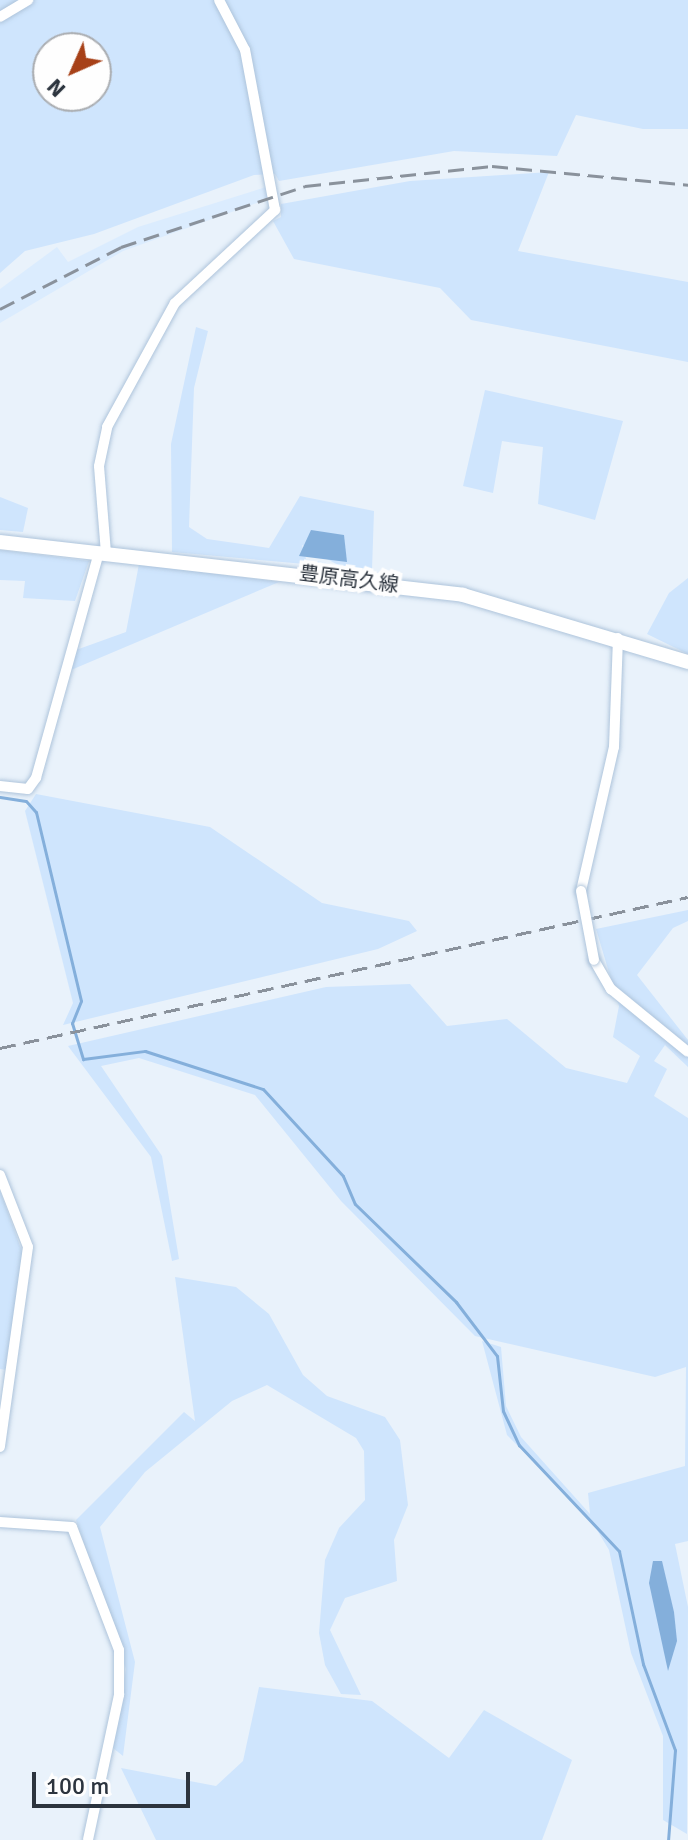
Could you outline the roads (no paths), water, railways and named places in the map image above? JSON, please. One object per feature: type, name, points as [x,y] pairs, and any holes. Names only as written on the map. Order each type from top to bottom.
[{"type":"main road","name":"豊原高久線","points":[[0,542],[463,595],[619,636],[688,662]]},
{"type":"street","points":[[0,17],[28,0]]},
{"type":"street","points":[[0,786],[34,784],[102,552],[99,466],[107,427],[175,303],[275,210],[245,50],[219,0]]},
{"type":"street","points":[[619,636],[614,747],[581,891],[594,960],[611,989],[688,1052]]},
{"type":"street","points":[[0,1175],[28,1247],[0,1447]]},
{"type":"street","points":[[0,1522],[72,1527],[119,1650],[119,1695],[88,1840]]},
{"type":"water","points":[[311,530],[344,535],[347,562],[299,556]]},
{"type":"water","points":[[653,1561],[662,1561],[674,1612],[677,1641],[668,1671],[649,1583]]},
{"type":"waterway","points":[[0,797],[26,801],[36,812],[81,1001],[72,1023],[83,1059],[145,1051],[263,1089],[343,1176],[355,1204],[456,1302],[497,1356],[503,1411],[519,1445],[619,1551],[643,1664],[675,1750],[668,1840]]},
{"type":"railway","points":[[0,309],[121,247],[305,186],[492,166],[688,185]]},
{"type":"railway","points":[[0,1048],[688,897]]}]
